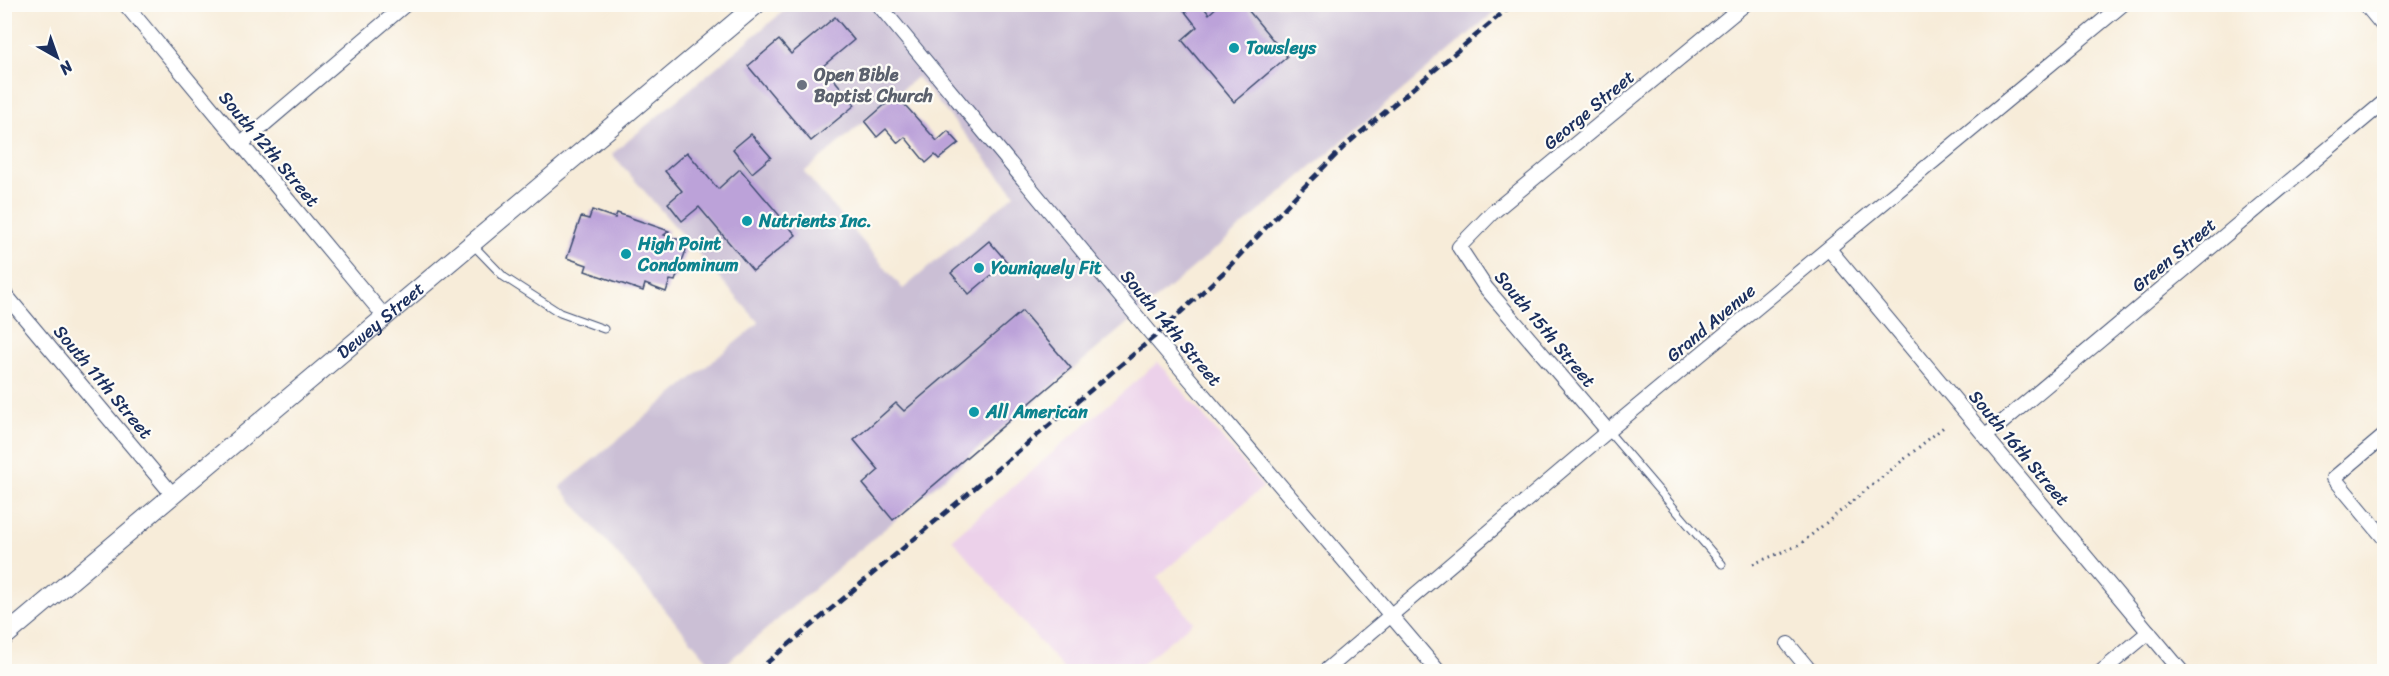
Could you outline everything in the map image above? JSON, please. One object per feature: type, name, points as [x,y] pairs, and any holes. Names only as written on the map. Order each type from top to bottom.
[{"type":"street","name":"South 12th Street","points":[[125,4],[385,317]]},
{"type":"street","points":[[241,144],[406,4]]},
{"type":"street","name":"Dewey Street","points":[[4,637],[757,4]]},
{"type":"street","name":"South 14th Street","points":[[878,4],[1154,337],[1439,672]]},
{"type":"street","name":"George Street","points":[[1459,247],[1492,213],[1744,4]]},
{"type":"street","name":"Grand Avenue","points":[[1324,672],[1608,431],[2123,4]]},
{"type":"street","points":[[2365,4],[2385,27]]},
{"type":"street","name":"Green Street","points":[[1986,436],[2385,102]]},
{"type":"street","name":"South 15th Street","points":[[1459,247],[1486,288],[1608,431]]},
{"type":"street","name":"South 16th Street","points":[[1829,249],[2182,672]]},
{"type":"street","name":"South 11th Street","points":[[4,294],[173,495]]},
{"type":"street","points":[[2385,436],[2334,478],[2385,538]]},
{"type":"street","points":[[2101,672],[2149,632]]},
{"type":"street","points":[[1788,644],[1810,672]]},
{"type":"lane","points":[[472,244],[504,277],[560,313],[604,329]]},
{"type":"lane","points":[[1608,431],[1722,564]]},
{"type":"path","points":[[1753,564],[1799,545],[1946,425]]},
{"type":"shaded area","points":[[791,5],[1503,5],[717,671],[560,487],[759,323],[612,154]],"holes":[[[917,77],[1015,194],[903,289],[804,172]]]},
{"type":"shaded area","points":[[1158,362],[1263,487],[1157,577],[1193,622],[1133,671],[1065,671],[952,539]]},
{"type":"building","name":"Towsleys","points":[[1179,4],[1201,4],[1209,14],[1220,4],[1243,4],[1287,57],[1234,102],[1182,40],[1197,27]]},
{"type":"building","name":"Open Bible Baptist Church","points":[[835,17],[854,40],[823,66],[855,105],[811,141],[748,66],[779,40],[791,54]]},
{"type":"building","points":[[896,95],[937,141],[948,131],[959,143],[939,159],[935,155],[926,163],[905,137],[898,143],[886,129],[877,137],[865,122]]},
{"type":"building","points":[[751,134],[771,157],[752,173],[733,149]]},
{"type":"building","name":"Nutrients Inc.","points":[[687,152],[718,189],[740,169],[796,235],[753,271],[699,207],[682,221],[668,203],[682,191],[665,171]]},
{"type":"building","name":"High Point Condominum","points":[[592,210],[615,218],[617,213],[669,231],[664,235],[683,241],[680,248],[686,250],[675,281],[670,280],[666,292],[645,284],[643,291],[585,271],[587,265],[567,258],[581,217],[589,219]]},
{"type":"building","name":"Youniquely Fit","points":[[989,241],[1007,262],[969,294],[951,273]]},
{"type":"building","name":"All American","points":[[1022,311],[1071,368],[893,520],[863,484],[879,470],[854,440],[896,403],[904,411]]},
{"type":"railway","points":[[756,672],[1154,337],[1223,273],[1347,144],[1513,4]]},
{"type":"place","name":"Towsleys","points":[[1234,48]]},
{"type":"place","name":"Open Bible Baptist Church","points":[[802,85]]},
{"type":"place","name":"Nutrients Inc.","points":[[747,221]]},
{"type":"place","name":"High Point Condominum","points":[[626,254]]},
{"type":"place","name":"Youniquely Fit","points":[[979,268]]},
{"type":"place","name":"All American","points":[[974,412]]}]
